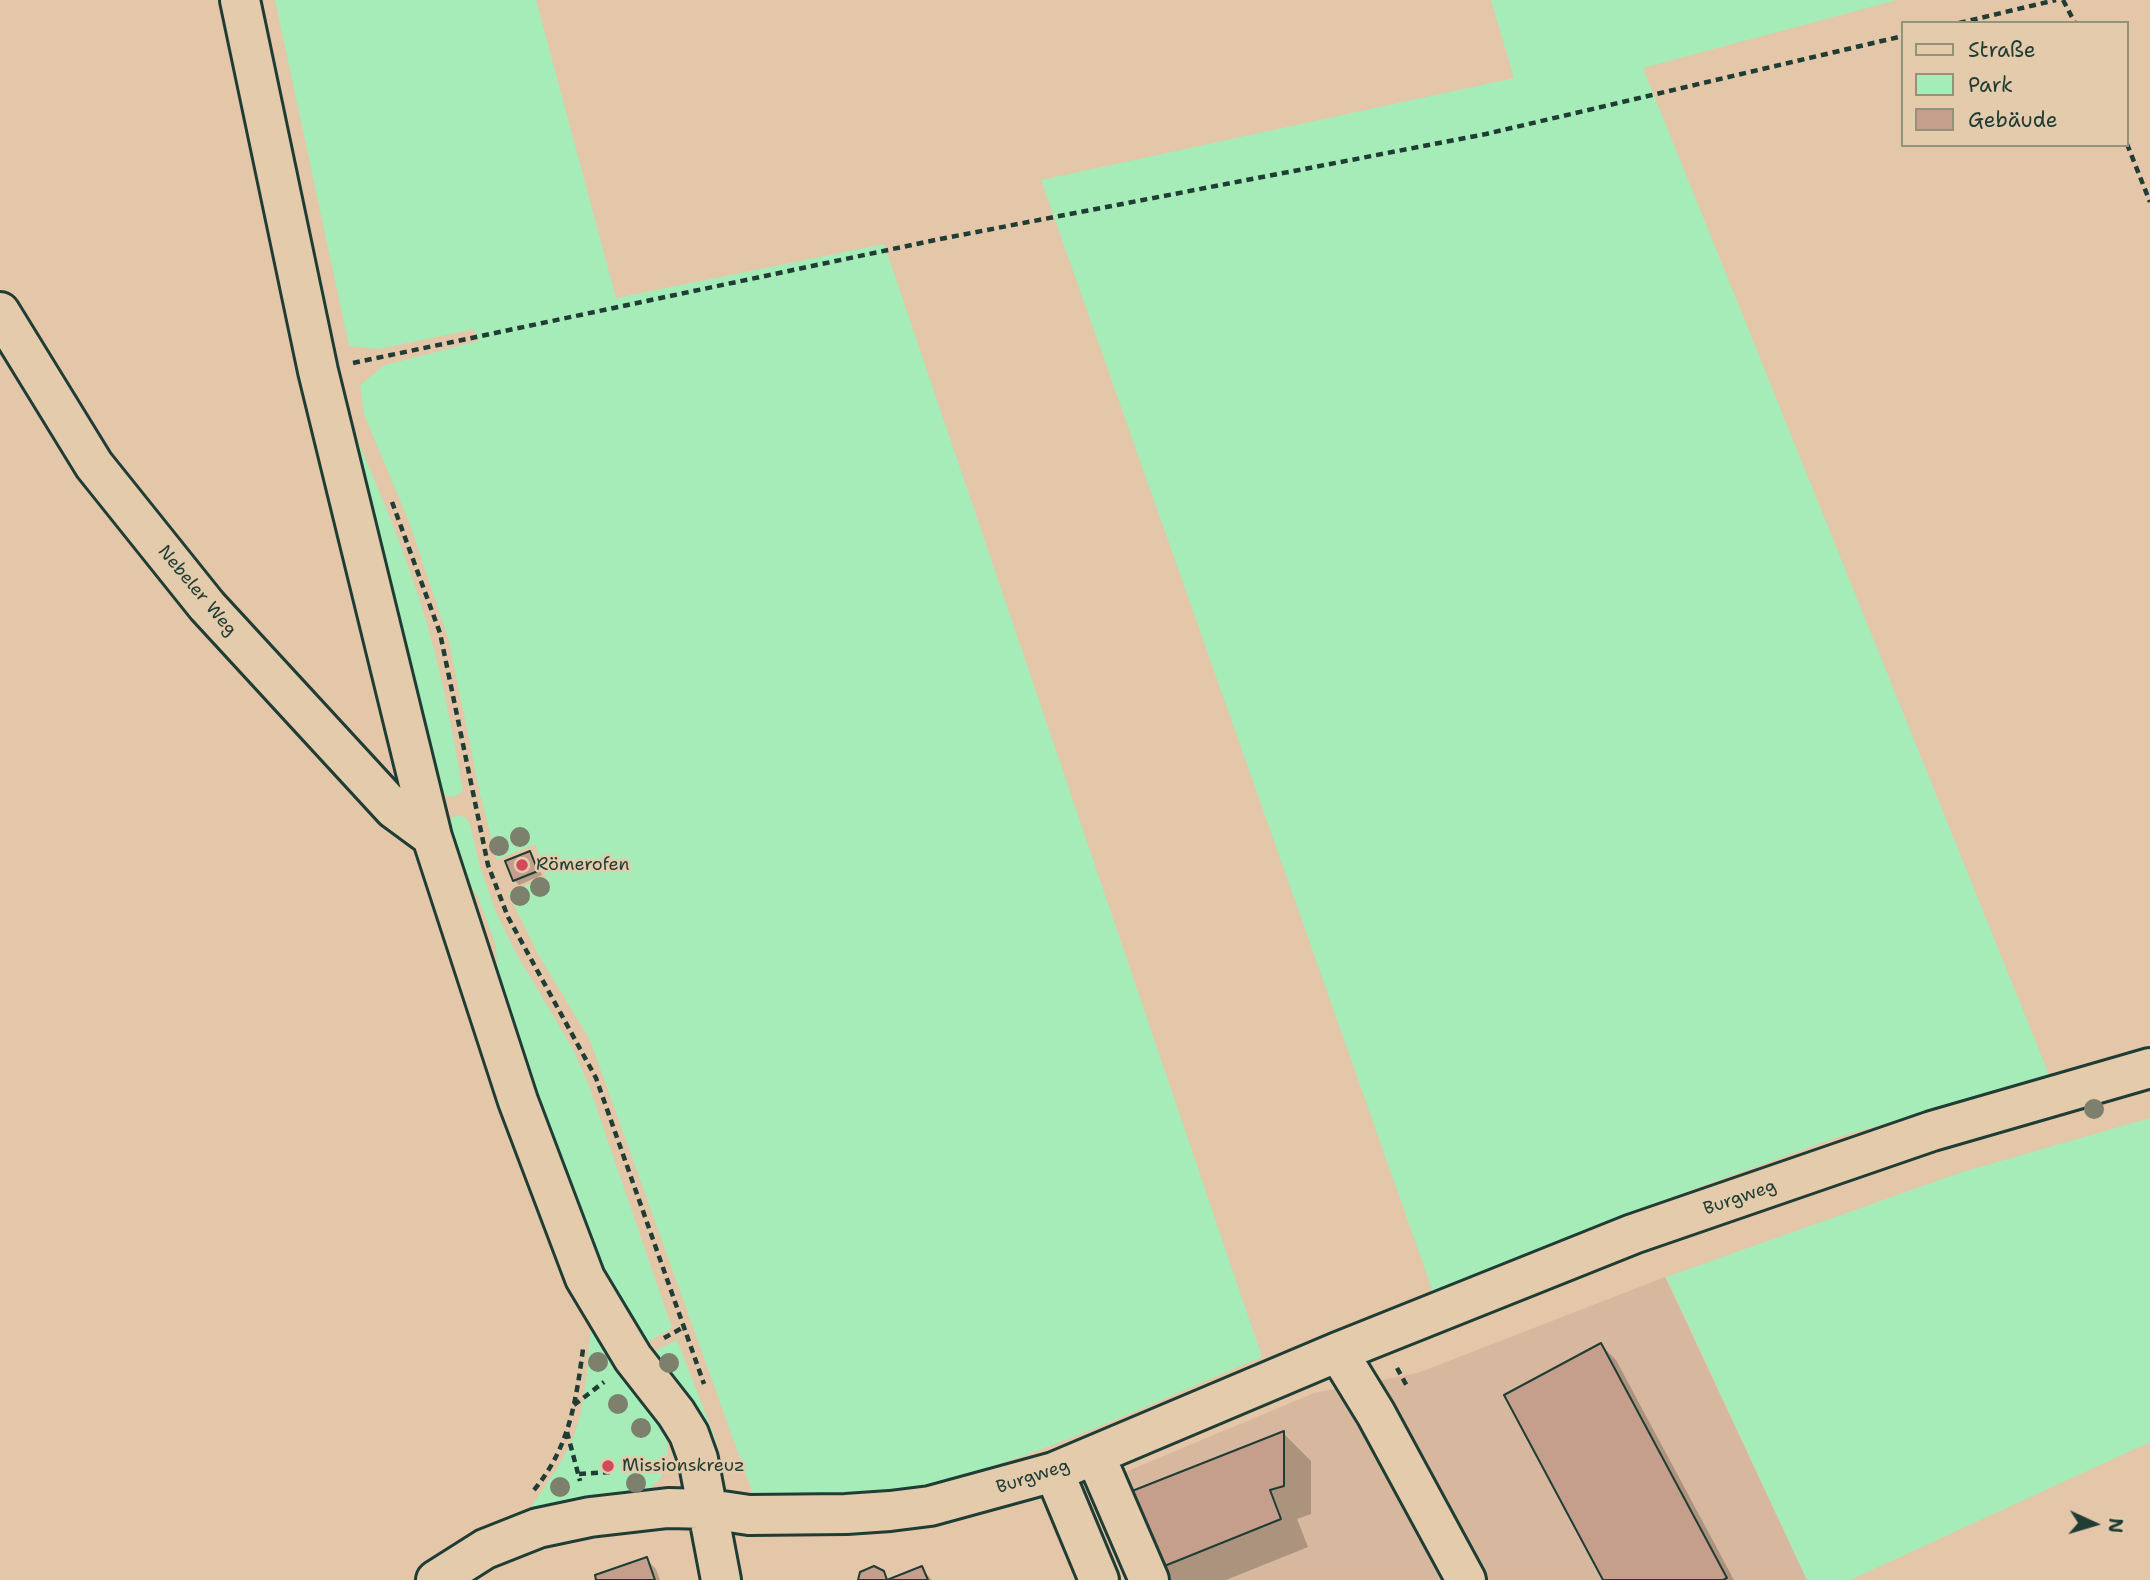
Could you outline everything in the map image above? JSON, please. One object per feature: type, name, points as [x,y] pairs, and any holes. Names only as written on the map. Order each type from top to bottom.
[{"type":"street","points":[[240,0],[318,371],[432,837],[518,1101],[585,1278],[633,1358],[689,1434],[698,1459],[709,1509],[721,1580]]},
{"type":"street","name":"Nebeler Weg","points":[[0,312],[94,465],[207,606],[394,809],[432,837]]},
{"type":"street","name":"Burgweg","points":[[436,1580],[485,1549],[538,1528],[590,1517],[668,1508],[709,1509],[749,1515],[868,1513],[930,1506],[995,1506],[1054,1472],[1338,1352],[1633,1234],[1932,1132],[2150,1068]]},
{"type":"street","points":[[1338,1352],[1376,1414],[1466,1580]]},
{"type":"street","points":[[1095,1455],[1149,1580]]},
{"type":"street","points":[[1054,1472],[1099,1580]]},
{"type":"path","points":[[1967,21],[2056,0]]},
{"type":"path","points":[[2063,0],[2074,21]]},
{"type":"path","points":[[392,354],[940,239],[1486,134],[1902,36]]},
{"type":"path","points":[[2128,147],[2150,202]]},
{"type":"path","points":[[389,493],[440,633],[488,865],[508,917],[596,1078],[705,1387]]},
{"type":"path","points":[[531,1493],[565,1442],[574,1405],[583,1338]]},
{"type":"path","points":[[567,1431],[590,1517]]},
{"type":"path","points":[[579,1474],[612,1472]]},
{"type":"shaded area","points":[[1665,1277],[1807,1580],[1132,1580],[1092,1486],[1314,1393],[1418,1373]]},
{"type":"green space","points":[[275,0],[536,0],[616,298],[884,244],[1262,1357],[1054,1445],[968,1474],[884,1494],[755,1500],[590,1040],[538,954],[508,893],[546,877],[535,844],[497,860],[480,794],[449,641],[409,522],[364,414],[360,385],[385,365],[479,341],[474,329],[379,349],[349,346]]},
{"type":"green space","points":[[1491,0],[1897,0],[1643,68],[2050,1077],[1838,1137],[1634,1211],[1433,1292],[1041,180],[1514,78]]},
{"type":"green space","points":[[355,435],[403,552],[433,645],[463,791],[454,797],[439,794],[348,437]]},
{"type":"green space","points":[[458,815],[466,818],[470,824],[480,867],[496,912],[516,953],[574,1051],[589,1086],[672,1328],[644,1344],[609,1288],[588,1240],[511,1026],[497,968],[496,946],[478,897],[460,872],[448,827],[452,818]]},
{"type":"green space","points":[[2150,1118],[2150,1442],[1850,1580],[1807,1580],[1666,1277],[1959,1173]]},
{"type":"green space","points":[[591,1326],[663,1426],[667,1448],[665,1468],[654,1485],[633,1495],[569,1500],[526,1514],[551,1478],[577,1427],[586,1384]]},
{"type":"green space","points":[[677,1340],[719,1448],[702,1417],[649,1354]]},
{"type":"building","points":[[530,851],[538,871],[513,881],[505,861]]},
{"type":"building","points":[[1601,1343],[1727,1578],[1603,1580],[1504,1395]]},
{"type":"building","points":[[1284,1431],[1284,1486],[1270,1490],[1281,1519],[1152,1571],[1122,1495]]},
{"type":"building","points":[[647,1557],[655,1580],[596,1580],[595,1575]]},
{"type":"building","points":[[874,1566],[884,1571],[887,1580],[858,1580],[860,1572]]},
{"type":"building","points":[[922,1566],[928,1580],[887,1580]]},
{"type":"place","name":"Römerofen","points":[[522,865]]},
{"type":"place","name":"Missionskreuz","points":[[608,1466]]}]
